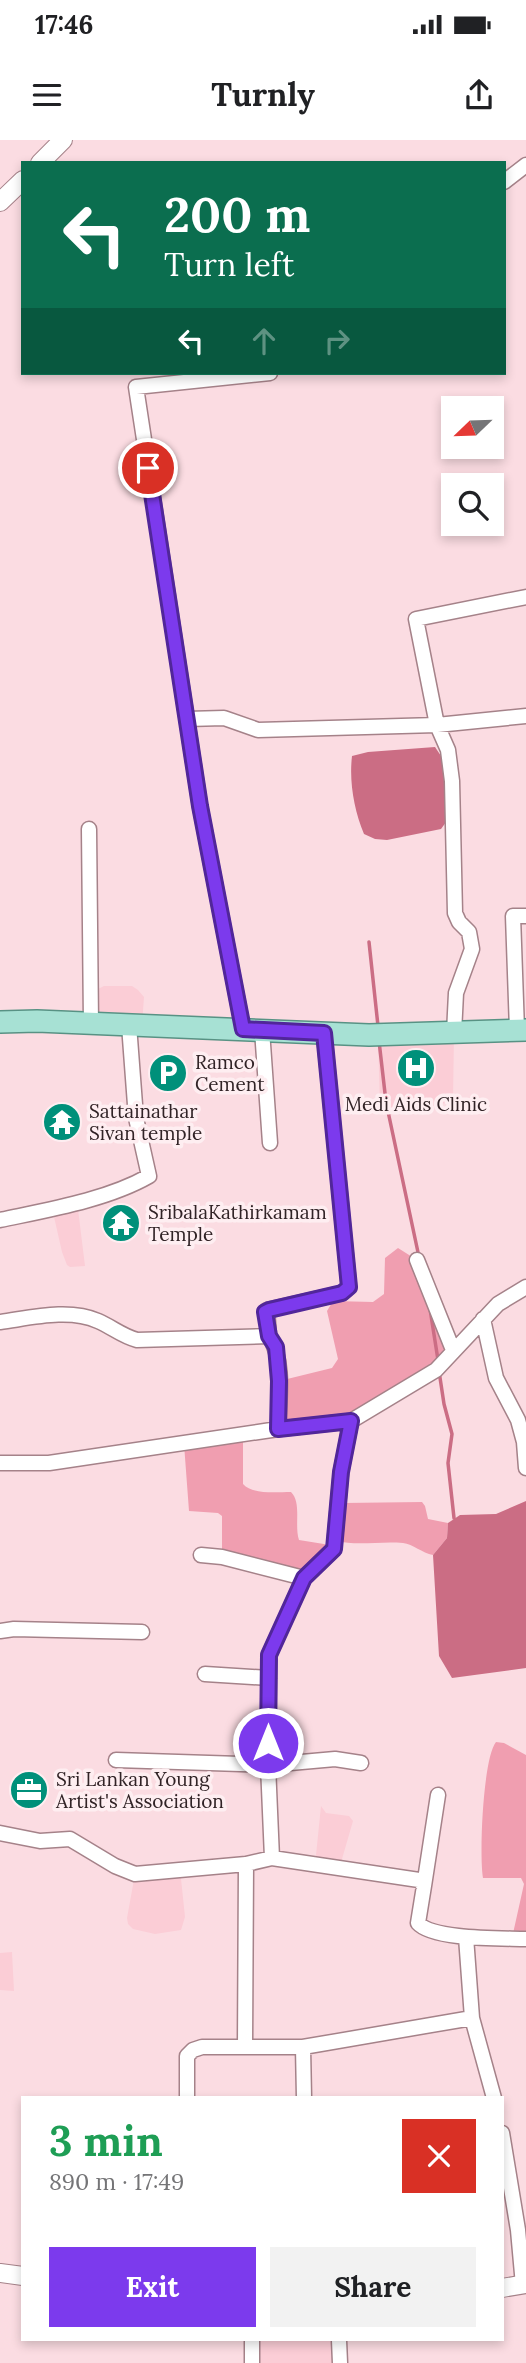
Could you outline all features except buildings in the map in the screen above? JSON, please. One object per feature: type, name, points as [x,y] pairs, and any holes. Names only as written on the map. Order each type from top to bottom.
[{"type":"main road","points":[[0,1022],[324,1033],[521,1030]]},
{"type":"street","points":[[42,161],[63,140]]},
{"type":"street","points":[[506,181],[526,165]]},
{"type":"street","points":[[0,202],[21,182]]},
{"type":"street","points":[[251,375],[136,387],[200,806],[252,1030],[270,1143]]},
{"type":"street","points":[[454,1033],[456,993],[472,949],[469,932],[459,922],[455,913],[453,780],[448,750],[437,725],[416,619],[526,597]]},
{"type":"street","points":[[187,719],[224,718],[258,730],[437,725],[526,716]]},
{"type":"street","points":[[89,829],[91,1023]]},
{"type":"street","points":[[521,1030],[513,916],[526,915]]},
{"type":"street","points":[[0,1220],[98,1196],[132,1186],[149,1177],[136,1118],[128,1025]]},
{"type":"street","points":[[278,1429],[279,1381],[276,1347],[269,1336],[267,1310],[342,1293],[349,1287],[324,1033]]},
{"type":"street","points":[[417,1260],[453,1350]]},
{"type":"street","points":[[0,1463],[49,1463],[278,1429],[351,1421],[436,1370],[498,1304],[526,1287]]},
{"type":"street","points":[[0,1322],[61,1315],[81,1316],[98,1321],[121,1335],[137,1340],[269,1336]]},
{"type":"street","points":[[483,1319],[496,1378],[518,1420],[524,1442],[526,1468]]},
{"type":"street","points":[[272,1858],[268,1765],[269,1655],[304,1578],[334,1549],[341,1472],[351,1421]]},
{"type":"street","points":[[201,1555],[222,1557],[304,1578]]},
{"type":"street","points":[[0,1631],[142,1632]]},
{"type":"street","points":[[205,1674],[269,1678]]},
{"type":"street","points":[[116,1760],[268,1765],[335,1759],[361,1763]]},
{"type":"street","points":[[438,1795],[418,1923],[424,1929],[466,1937],[526,1939]]},
{"type":"street","points":[[0,1833],[40,1841],[70,1839],[115,1866],[135,1874],[246,1864],[272,1858],[419,1880],[425,1886]]},
{"type":"street","points":[[245,2047],[246,1864]]},
{"type":"street","points":[[466,1937],[472,2018],[493,2096]]},
{"type":"street","points":[[187,2096],[187,2056],[201,2047],[303,2047],[472,2018]]},
{"type":"street","points":[[303,2047],[304,2096]]},
{"type":"street","points":[[504,2288],[525,2285],[505,2168]]},
{"type":"street","points":[[0,2273],[21,2276]]},
{"type":"street","points":[[252,2363],[253,2341]]},
{"type":"street","points":[[339,2341],[340,2363]]},
{"type":"shaded area","points":[[435,747],[445,762],[449,818],[441,829],[387,840],[364,834],[353,796],[352,756],[368,752]]},
{"type":"shaded area","points":[[104,986],[132,986],[138,990],[144,997],[142,1025],[91,1023],[98,989]]},
{"type":"shaded area","name":"Medi Aids Clinic","points":[[454,1033],[453,1101],[417,1110],[380,1108],[378,1035]]},
{"type":"shaded area","points":[[77,1201],[85,1266],[70,1267],[62,1252],[52,1208]]},
{"type":"shaded area","points":[[398,1248],[417,1260],[453,1350],[351,1421],[278,1429],[279,1381],[332,1368],[338,1359],[327,1311],[333,1301],[373,1302],[384,1294],[385,1258]]},
{"type":"shaded area","points":[[243,1434],[243,1484],[259,1491],[291,1492],[297,1508],[299,1540],[330,1545],[304,1578],[222,1557],[222,1516],[218,1513],[189,1511],[184,1444]]},
{"type":"shaded area","points":[[526,1501],[526,1668],[452,1678],[439,1656],[433,1555],[447,1538],[448,1523],[460,1515],[496,1514]]},
{"type":"shaded area","points":[[422,1502],[428,1519],[448,1523],[447,1538],[433,1555],[403,1543],[336,1541],[343,1503]]},
{"type":"shaded area","points":[[496,1742],[504,1743],[526,1755],[526,1939],[512,1938],[524,1884],[521,1878],[483,1878],[485,1786]]},
{"type":"shaded area","points":[[321,1806],[326,1813],[349,1816],[353,1821],[342,1859],[345,1870],[315,1865]]},
{"type":"shaded area","points":[[180,1869],[185,1917],[181,1930],[155,1934],[133,1929],[127,1918],[135,1874]]},
{"type":"shaded area","points":[[12,1952],[14,1991],[0,1990],[0,1953]]},
{"type":"shaded area","points":[[252,2341],[339,2341],[340,2363],[252,2363]]},
{"type":"waterway","points":[[369,942],[378,1026]]},
{"type":"waterway","points":[[379,1041],[386,1102],[419,1257]]},
{"type":"waterway","points":[[430,1309],[438,1360]]},
{"type":"waterway","points":[[439,1371],[452,1434],[448,1463],[454,1518]]},
{"type":"place","name":"Medi Aids Clinic","points":[[416,1068]]},
{"type":"place","name":"Ramco Cement","points":[[168,1073]]},
{"type":"place","name":"Sattainathar Sivan temple","points":[[62,1122]]},
{"type":"place","name":"SribalaKathirkamam Temple","points":[[121,1223]]},
{"type":"place","name":"Sri Lankan Young Artist's Association","points":[[29,1790]]},
{"type":"route","points":[[148,468],[200,806],[243,1029],[324,1033],[349,1287],[342,1293],[265,1312],[269,1336],[276,1347],[279,1381],[278,1429],[351,1421],[341,1472],[334,1549],[304,1578],[269,1655],[268,1743]]}]
